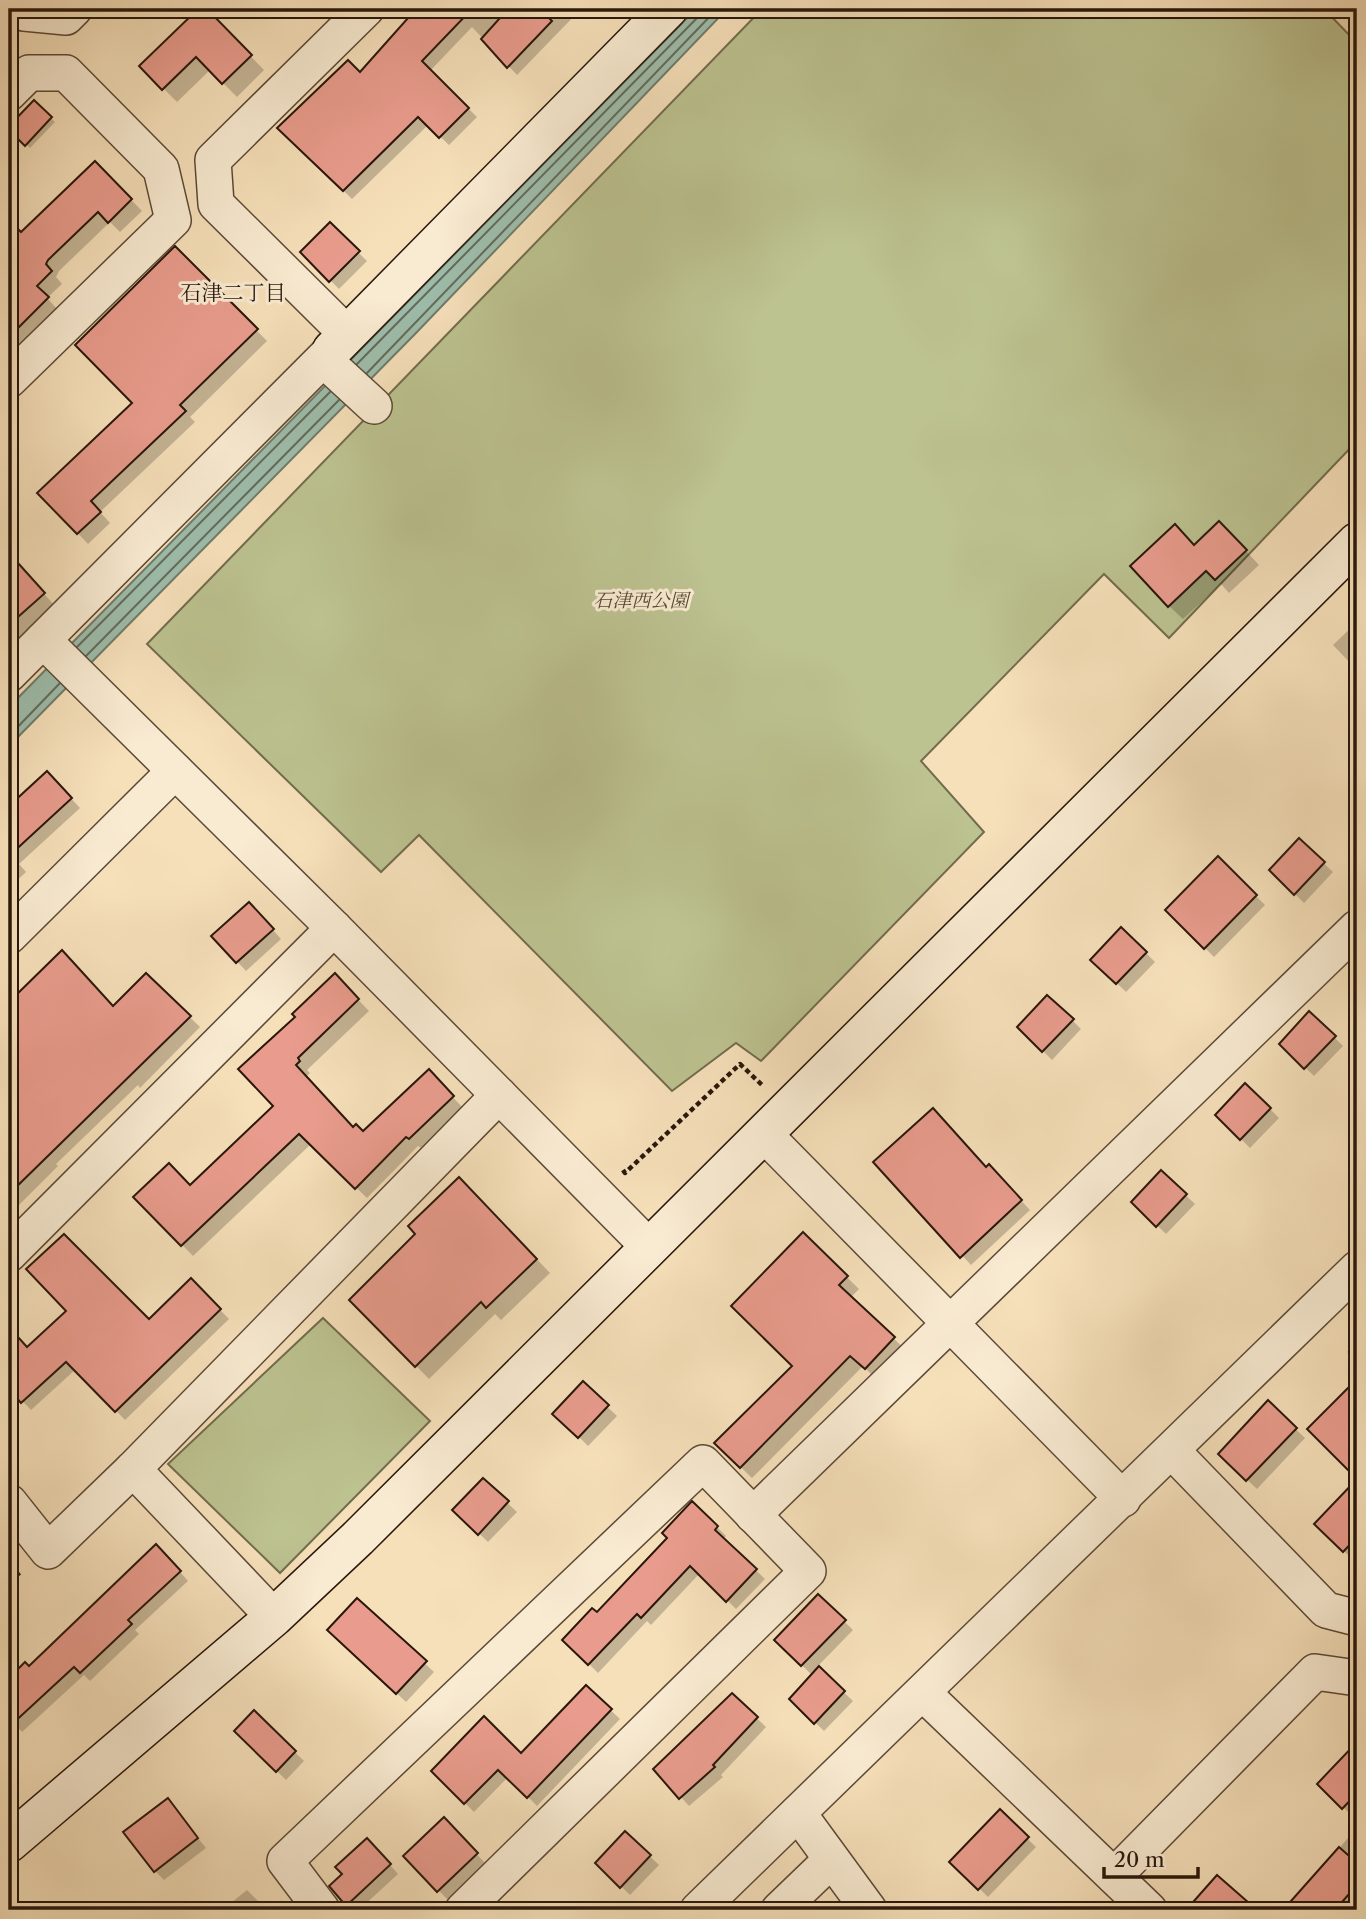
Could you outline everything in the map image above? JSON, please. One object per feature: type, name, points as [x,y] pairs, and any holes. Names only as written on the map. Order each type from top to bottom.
[{"type":"street","points":[[20,9],[24,13],[66,17],[74,9]]},
{"type":"street","points":[[366,9],[213,160],[216,204],[335,348],[374,406]]},
{"type":"street","points":[[9,674],[48,645],[668,9]]},
{"type":"street","points":[[9,93],[29,73],[66,73],[161,169],[173,220],[9,380]]},
{"type":"street","points":[[9,1843],[274,1617],[498,1401],[649,1247],[765,1135],[1357,542]]},
{"type":"street","points":[[48,645],[334,928],[649,1247]]},
{"type":"street","points":[[9,936],[175,771]]},
{"type":"street","points":[[9,1254],[334,928]]},
{"type":"street","points":[[753,1515],[1357,928]]},
{"type":"street","points":[[9,1502],[48,1551],[133,1469],[499,1096]]},
{"type":"street","points":[[765,1135],[1123,1499]]},
{"type":"street","points":[[698,1910],[1357,1269]]},
{"type":"street","points":[[1172,1451],[1326,1610],[1357,1618]]},
{"type":"street","points":[[323,1910],[285,1861],[703,1463],[808,1571],[463,1910]]},
{"type":"street","points":[[133,1469],[274,1617]]},
{"type":"street","points":[[1114,1876],[1315,1672],[1357,1678]]},
{"type":"street","points":[[923,1693],[1149,1910]]},
{"type":"street","points":[[798,1813],[869,1910]]},
{"type":"street","points":[[779,1910],[831,1860]]},
{"type":"green space","name":"石津西公園","points":[[762,9],[1324,9],[1357,43],[1357,441],[1169,638],[1104,574],[921,761],[984,832],[761,1061],[736,1043],[672,1091],[419,835],[381,872],[147,644]]},
{"type":"green space","points":[[323,1318],[430,1421],[280,1573],[168,1464]]},
{"type":"water","points":[[696,9],[727,9],[416,333],[9,746],[9,707]]},
{"type":"building","points":[[198,9],[207,9],[252,55],[222,84],[196,57],[162,90],[139,66]]},
{"type":"building","points":[[416,9],[472,9],[422,61],[469,108],[439,138],[418,117],[343,191],[277,128],[348,60],[360,72]]},
{"type":"building","points":[[508,9],[540,9],[552,21],[507,68],[481,39]]},
{"type":"building","points":[[34,100],[52,117],[25,146],[9,130],[9,126]]},
{"type":"building","points":[[95,161],[132,199],[108,223],[98,212],[48,260],[46,264],[52,271],[37,286],[49,297],[9,337],[9,220],[21,232]]},
{"type":"building","points":[[330,222],[360,251],[329,282],[300,252]]},
{"type":"building","points":[[175,246],[258,329],[180,405],[186,411],[91,501],[101,512],[77,534],[37,493],[132,403],[75,345]]},
{"type":"building","points":[[1219,521],[1247,550],[1215,580],[1206,571],[1168,607],[1130,566],[1175,524],[1194,545]]},
{"type":"building","points":[[9,553],[45,593],[9,625]]},
{"type":"building","points":[[47,771],[72,798],[9,856],[9,806]]},
{"type":"building","points":[[1299,838],[1325,862],[1294,895],[1269,870]]},
{"type":"building","points":[[1218,856],[1257,895],[1204,949],[1165,910]]},
{"type":"building","points":[[249,902],[274,929],[236,963],[211,936]]},
{"type":"building","points":[[1121,927],[1147,952],[1116,984],[1090,960]]},
{"type":"building","points":[[62,950],[113,1006],[146,973],[191,1016],[9,1194],[9,1002]]},
{"type":"building","points":[[335,973],[359,999],[298,1058],[300,1061],[296,1065],[353,1127],[356,1124],[363,1131],[429,1069],[454,1096],[409,1139],[406,1137],[355,1189],[299,1134],[181,1246],[133,1197],[169,1163],[190,1185],[273,1106],[238,1069],[295,1017],[292,1014]]},
{"type":"building","points":[[1047,995],[1074,1019],[1042,1052],[1017,1027]]},
{"type":"building","points":[[1309,1011],[1336,1036],[1304,1069],[1279,1044]]},
{"type":"building","points":[[1245,1083],[1271,1108],[1240,1140],[1215,1115]]},
{"type":"building","points":[[933,1108],[986,1167],[989,1164],[1022,1200],[960,1258],[873,1162]]},
{"type":"building","points":[[1161,1170],[1187,1194],[1156,1227],[1131,1202]]},
{"type":"building","points":[[459,1177],[537,1259],[486,1308],[481,1302],[415,1367],[349,1300],[415,1234],[408,1226]]},
{"type":"building","points":[[803,1232],[848,1276],[839,1285],[895,1337],[865,1369],[850,1356],[740,1468],[714,1443],[792,1366],[731,1306]]},
{"type":"building","points":[[64,1234],[149,1319],[191,1278],[221,1309],[115,1412],[66,1362],[21,1403],[9,1389],[9,1327],[27,1347],[66,1311],[26,1269]]},
{"type":"building","points":[[1357,1379],[1357,1479],[1307,1429]]},
{"type":"building","points":[[583,1381],[609,1405],[578,1438],[552,1414]]},
{"type":"building","points":[[1268,1400],[1297,1428],[1246,1481],[1218,1454]]},
{"type":"building","points":[[483,1478],[509,1501],[478,1535],[452,1510]]},
{"type":"building","points":[[1357,1479],[1357,1537],[1343,1552],[1314,1524]]},
{"type":"building","points":[[692,1501],[718,1526],[715,1530],[757,1569],[726,1602],[690,1566],[641,1618],[637,1614],[588,1665],[562,1640],[592,1608],[597,1612],[667,1538],[662,1533]]},
{"type":"building","points":[[156,1544],[181,1571],[128,1620],[132,1624],[80,1673],[74,1667],[9,1727],[9,1678],[25,1662],[29,1666]]},
{"type":"building","points":[[818,1594],[846,1620],[801,1666],[774,1640]]},
{"type":"building","points":[[357,1598],[427,1661],[396,1694],[327,1630]]},
{"type":"building","points":[[819,1666],[845,1691],[814,1724],[789,1699]]},
{"type":"building","points":[[586,1685],[612,1709],[527,1798],[498,1770],[464,1804],[431,1771],[484,1716],[521,1753]]},
{"type":"building","points":[[732,1693],[758,1717],[713,1765],[715,1767],[679,1799],[653,1769]]},
{"type":"building","points":[[254,1710],[296,1751],[276,1772],[234,1731]]},
{"type":"building","points":[[1357,1742],[1357,1793],[1342,1809],[1317,1784]]},
{"type":"building","points":[[168,1798],[198,1838],[154,1872],[123,1832]]},
{"type":"building","points":[[1000,1809],[1029,1837],[978,1890],[949,1862]]},
{"type":"building","points":[[444,1817],[478,1853],[437,1892],[403,1856]]},
{"type":"building","points":[[625,1831],[651,1855],[620,1888],[595,1863]]},
{"type":"building","points":[[367,1838],[391,1864],[346,1906],[329,1886],[342,1874],[335,1867]]},
{"type":"building","points":[[1339,1847],[1357,1863],[1357,1885],[1335,1910],[1283,1910]]},
{"type":"building","points":[[1217,1875],[1257,1910],[1186,1910]]},
{"type":"district","name":"石津二丁目","points":[[233,293]]}]
